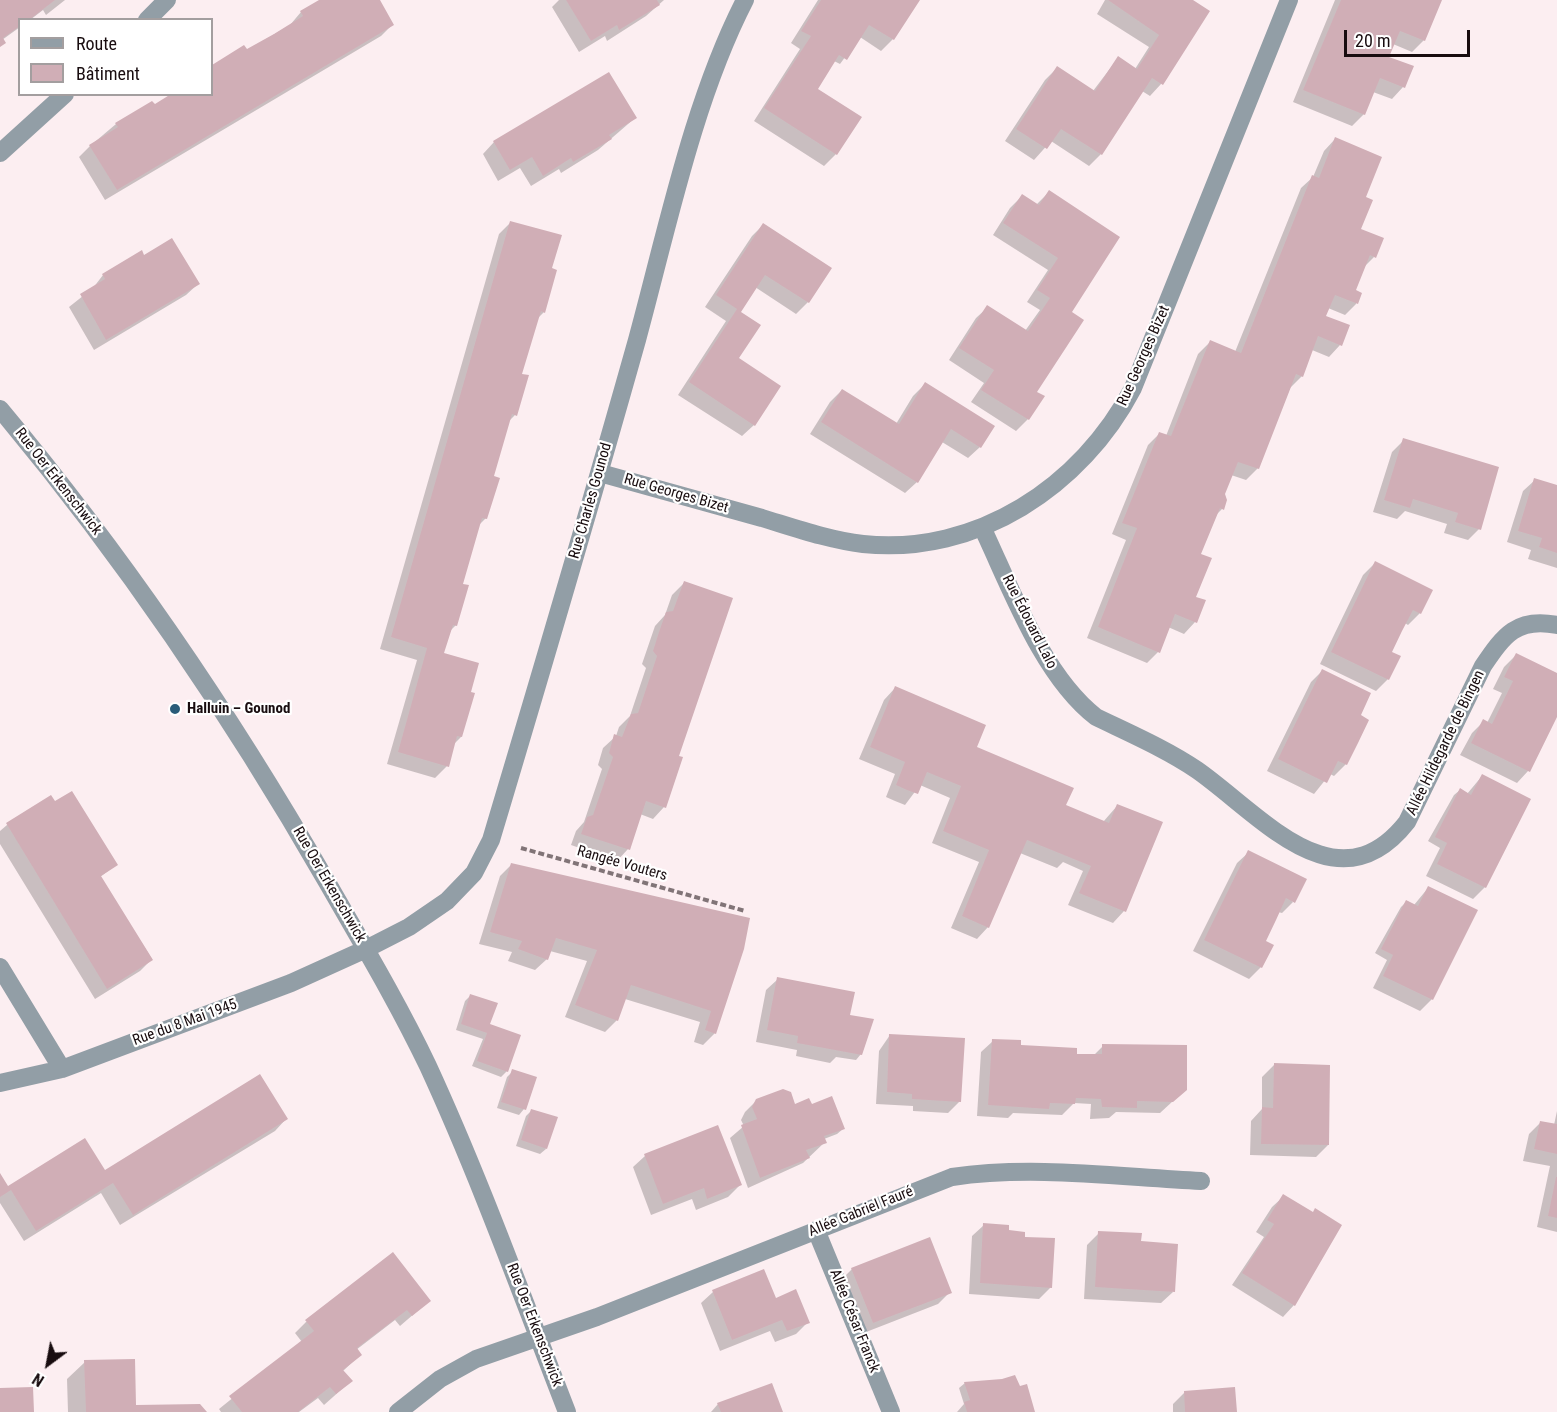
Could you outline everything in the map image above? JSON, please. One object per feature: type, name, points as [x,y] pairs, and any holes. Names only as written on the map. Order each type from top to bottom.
[{"type":"street","points":[[149,18],[166,0]]},
{"type":"street","name":"Rue Charles Gounod","points":[[366,949],[419,921],[447,900],[474,873],[491,840],[600,473],[700,114],[720,54],[745,0]]},
{"type":"street","name":"Rue Georges Bizet","points":[[600,473],[827,537],[862,544],[931,542],[982,527],[1011,515],[1054,485],[1092,448],[1125,403],[1289,0]]},
{"type":"street","points":[[0,153],[63,96]]},
{"type":"street","name":"Rue Oer Erkenschwick","points":[[0,409],[82,511],[189,657],[266,778],[366,949],[399,1008],[446,1106],[492,1216],[567,1412]]},
{"type":"street","name":"Rue Édouard Lalo","points":[[982,527],[1043,654],[1076,700],[1096,717],[1186,763],[1211,780]]},
{"type":"street","name":"Allée Hildegarde de Bingen","points":[[1211,780],[1281,835],[1304,849],[1340,859],[1363,858],[1391,841],[1407,822],[1483,666],[1498,645],[1522,625],[1532,622],[1557,625]]},
{"type":"street","name":"Rue du 8 Mai 1945","points":[[0,1083],[62,1069],[291,983],[366,949]]},
{"type":"street","points":[[0,967],[62,1069]]},
{"type":"street","name":"Allée Gabriel Fauré","points":[[398,1412],[441,1379],[476,1359],[538,1338],[931,1183],[968,1174],[1037,1172],[1201,1181]]},
{"type":"street","name":"Allée César Franck","points":[[816,1230],[891,1412]]},
{"type":"path","name":"Rangée Vouters","points":[[491,840],[745,911]]},
{"type":"building","points":[[0,0],[55,0],[32,18],[18,18],[18,27],[3,38],[6,43],[0,47]]},
{"type":"building","points":[[319,0],[380,0],[394,25],[117,190],[89,145],[118,127],[115,123],[152,101],[155,104],[168,96],[213,96],[213,64],[244,45],[247,49],[274,34],[303,16],[300,11]]},
{"type":"building","points":[[566,0],[657,0],[660,5],[619,30],[617,25],[591,41]]},
{"type":"building","points":[[821,0],[920,0],[894,40],[869,25],[847,60],[839,55],[818,89],[862,117],[837,155],[764,108],[811,36],[801,31]]},
{"type":"building","points":[[1108,0],[1193,0],[1210,11],[1163,85],[1152,78],[1102,155],[1061,129],[1047,149],[1016,129],[1057,66],[1095,91],[1118,56],[1137,69],[1159,35]]},
{"type":"building","points":[[1341,0],[1442,0],[1425,41],[1400,31],[1389,57],[1414,66],[1405,88],[1380,78],[1365,115],[1303,90]]},
{"type":"building","points":[[609,72],[637,118],[609,135],[612,139],[573,162],[571,158],[543,176],[532,157],[510,170],[493,141]]},
{"type":"building","points":[[1335,137],[1382,157],[1366,197],[1373,200],[1361,229],[1384,238],[1376,258],[1370,255],[1356,290],[1362,293],[1358,304],[1335,295],[1326,316],[1350,325],[1342,346],[1318,336],[1303,377],[1296,374],[1259,469],[1238,462],[1225,494],[1227,500],[1224,510],[1220,508],[1201,554],[1212,558],[1196,597],[1206,600],[1197,623],[1175,614],[1160,653],[1098,627],[1137,528],[1122,523],[1159,432],[1171,436],[1210,340],[1241,353],[1312,175],[1319,178]]},
{"type":"building","points":[[1049,190],[1120,237],[1072,312],[1084,320],[1037,392],[1045,396],[1029,420],[981,390],[994,370],[959,348],[987,305],[1028,331],[1050,298],[1037,290],[1058,258],[1003,223],[1022,194],[1039,205]]},
{"type":"building","points":[[510,221],[562,235],[552,268],[557,270],[545,313],[541,311],[522,374],[529,375],[517,416],[512,414],[494,476],[500,478],[487,519],[482,518],[463,584],[469,585],[457,626],[453,625],[444,653],[479,663],[471,692],[475,693],[462,737],[457,736],[449,767],[398,752],[427,648],[391,637]]},
{"type":"building","points":[[763,223],[832,268],[809,303],[765,275],[741,312],[761,325],[739,358],[781,386],[755,426],[689,382],[737,309],[716,295]]},
{"type":"building","points":[[172,238],[200,284],[106,340],[80,294],[105,279],[102,274],[142,250],[144,255]]},
{"type":"building","points":[[925,382],[995,426],[981,448],[951,429],[918,483],[821,422],[842,389],[899,424]]},
{"type":"building","points":[[1403,438],[1499,467],[1481,530],[1455,522],[1458,513],[1413,499],[1410,508],[1384,500]]},
{"type":"building","points":[[1534,478],[1557,485],[1557,553],[1539,547],[1542,538],[1518,531]]},
{"type":"building","points":[[1375,561],[1433,590],[1421,614],[1413,610],[1402,631],[1392,652],[1401,656],[1389,680],[1331,652]]},
{"type":"building","points":[[684,581],[733,598],[679,756],[683,757],[666,808],[646,801],[630,850],[581,834],[587,817],[593,815],[613,757],[609,753],[614,734],[622,737],[631,714],[638,713],[657,656],[653,651],[659,632],[666,612],[673,611]]},
{"type":"building","points":[[1516,653],[1557,673],[1557,717],[1530,772],[1471,743],[1483,719],[1492,724],[1513,681],[1504,677]]},
{"type":"building","points":[[1322,669],[1371,693],[1361,715],[1369,720],[1358,743],[1347,765],[1338,761],[1327,783],[1278,759]]},
{"type":"building","points":[[895,686],[986,725],[977,747],[1074,788],[1066,805],[1109,823],[1117,804],[1163,822],[1126,912],[1079,893],[1091,866],[1027,840],[989,928],[962,916],[989,850],[943,831],[961,786],[927,772],[918,794],[907,790],[896,785],[905,762],[870,747]]},
{"type":"building","points":[[1482,774],[1531,799],[1486,888],[1437,864],[1447,843],[1435,837],[1460,788],[1471,795]]},
{"type":"building","points":[[72,791],[118,865],[101,876],[153,960],[107,989],[6,823],[51,795],[55,801]]},
{"type":"building","points":[[1248,850],[1307,879],[1295,903],[1286,898],[1266,941],[1274,945],[1262,968],[1204,940]]},
{"type":"building","points":[[511,863],[750,918],[744,949],[716,1034],[705,1030],[711,1011],[631,985],[618,1021],[575,1005],[597,950],[556,938],[548,960],[518,949],[522,941],[490,932]]},
{"type":"building","points":[[1428,886],[1478,910],[1433,1000],[1383,976],[1393,955],[1381,949],[1406,900],[1418,906]]},
{"type":"building","points":[[777,977],[855,992],[850,1015],[874,1019],[862,1055],[797,1043],[798,1036],[767,1030]]},
{"type":"building","points":[[470,994],[498,1003],[490,1024],[521,1035],[508,1072],[477,1061],[487,1033],[461,1024]]},
{"type":"building","points":[[889,1034],[965,1038],[961,1102],[912,1099],[912,1094],[887,1092]]},
{"type":"building","points":[[992,1039],[1021,1040],[1021,1045],[1077,1048],[1077,1054],[1102,1054],[1102,1044],[1187,1045],[1187,1090],[1173,1102],[1137,1101],[1137,1108],[1102,1107],[1101,1099],[1076,1098],[1075,1104],[1050,1103],[1049,1109],[988,1105]]},
{"type":"building","points":[[1274,1063],[1330,1065],[1329,1145],[1261,1144],[1262,1107],[1273,1108]]},
{"type":"building","points":[[512,1069],[537,1077],[526,1110],[501,1102]]},
{"type":"building","points":[[260,1074],[288,1119],[133,1215],[113,1183],[36,1231],[11,1190],[0,1197],[0,1173],[8,1186],[85,1138],[105,1170]]},
{"type":"building","points":[[783,1089],[791,1092],[795,1104],[809,1098],[812,1104],[832,1096],[845,1129],[824,1136],[827,1143],[806,1150],[810,1158],[760,1178],[741,1125],[757,1119],[752,1107],[756,1099]]},
{"type":"building","points":[[531,1109],[558,1117],[547,1149],[521,1140]]},
{"type":"building","points":[[1540,1121],[1557,1124],[1557,1154],[1534,1149]]},
{"type":"building","points":[[718,1125],[742,1185],[707,1199],[704,1188],[663,1204],[644,1154]]},
{"type":"building","points":[[1557,1177],[1557,1218],[1548,1216]]},
{"type":"building","points":[[1283,1194],[1313,1212],[1315,1208],[1342,1225],[1295,1306],[1242,1273],[1274,1224],[1267,1220]]},
{"type":"building","points":[[983,1223],[1009,1225],[1009,1230],[1025,1232],[1025,1237],[1055,1238],[1052,1288],[980,1283]]},
{"type":"building","points":[[1098,1231],[1142,1233],[1141,1241],[1178,1244],[1175,1292],[1095,1287]]},
{"type":"building","points":[[930,1237],[952,1293],[873,1323],[851,1268]]},
{"type":"building","points":[[393,1252],[431,1301],[412,1316],[407,1310],[357,1348],[362,1355],[343,1370],[353,1381],[336,1394],[330,1387],[298,1412],[242,1412],[229,1396],[314,1331],[305,1320]]},
{"type":"building","points":[[764,1269],[776,1298],[796,1289],[810,1323],[787,1331],[782,1320],[732,1340],[712,1290]]},
{"type":"building","points":[[135,1359],[136,1405],[200,1404],[207,1412],[86,1412],[84,1360]]},
{"type":"building","points":[[1015,1375],[1020,1386],[1027,1384],[1035,1412],[967,1412],[964,1402],[970,1400],[964,1382],[1002,1379]]},
{"type":"building","points":[[772,1383],[783,1412],[721,1412],[717,1403]]},
{"type":"building","points":[[33,1387],[34,1412],[0,1412],[0,1388]]},
{"type":"building","points":[[1235,1387],[1237,1412],[1185,1412],[1184,1391]]},
{"type":"place","name":"Halluin – Gounod","points":[[175,709]]}]
